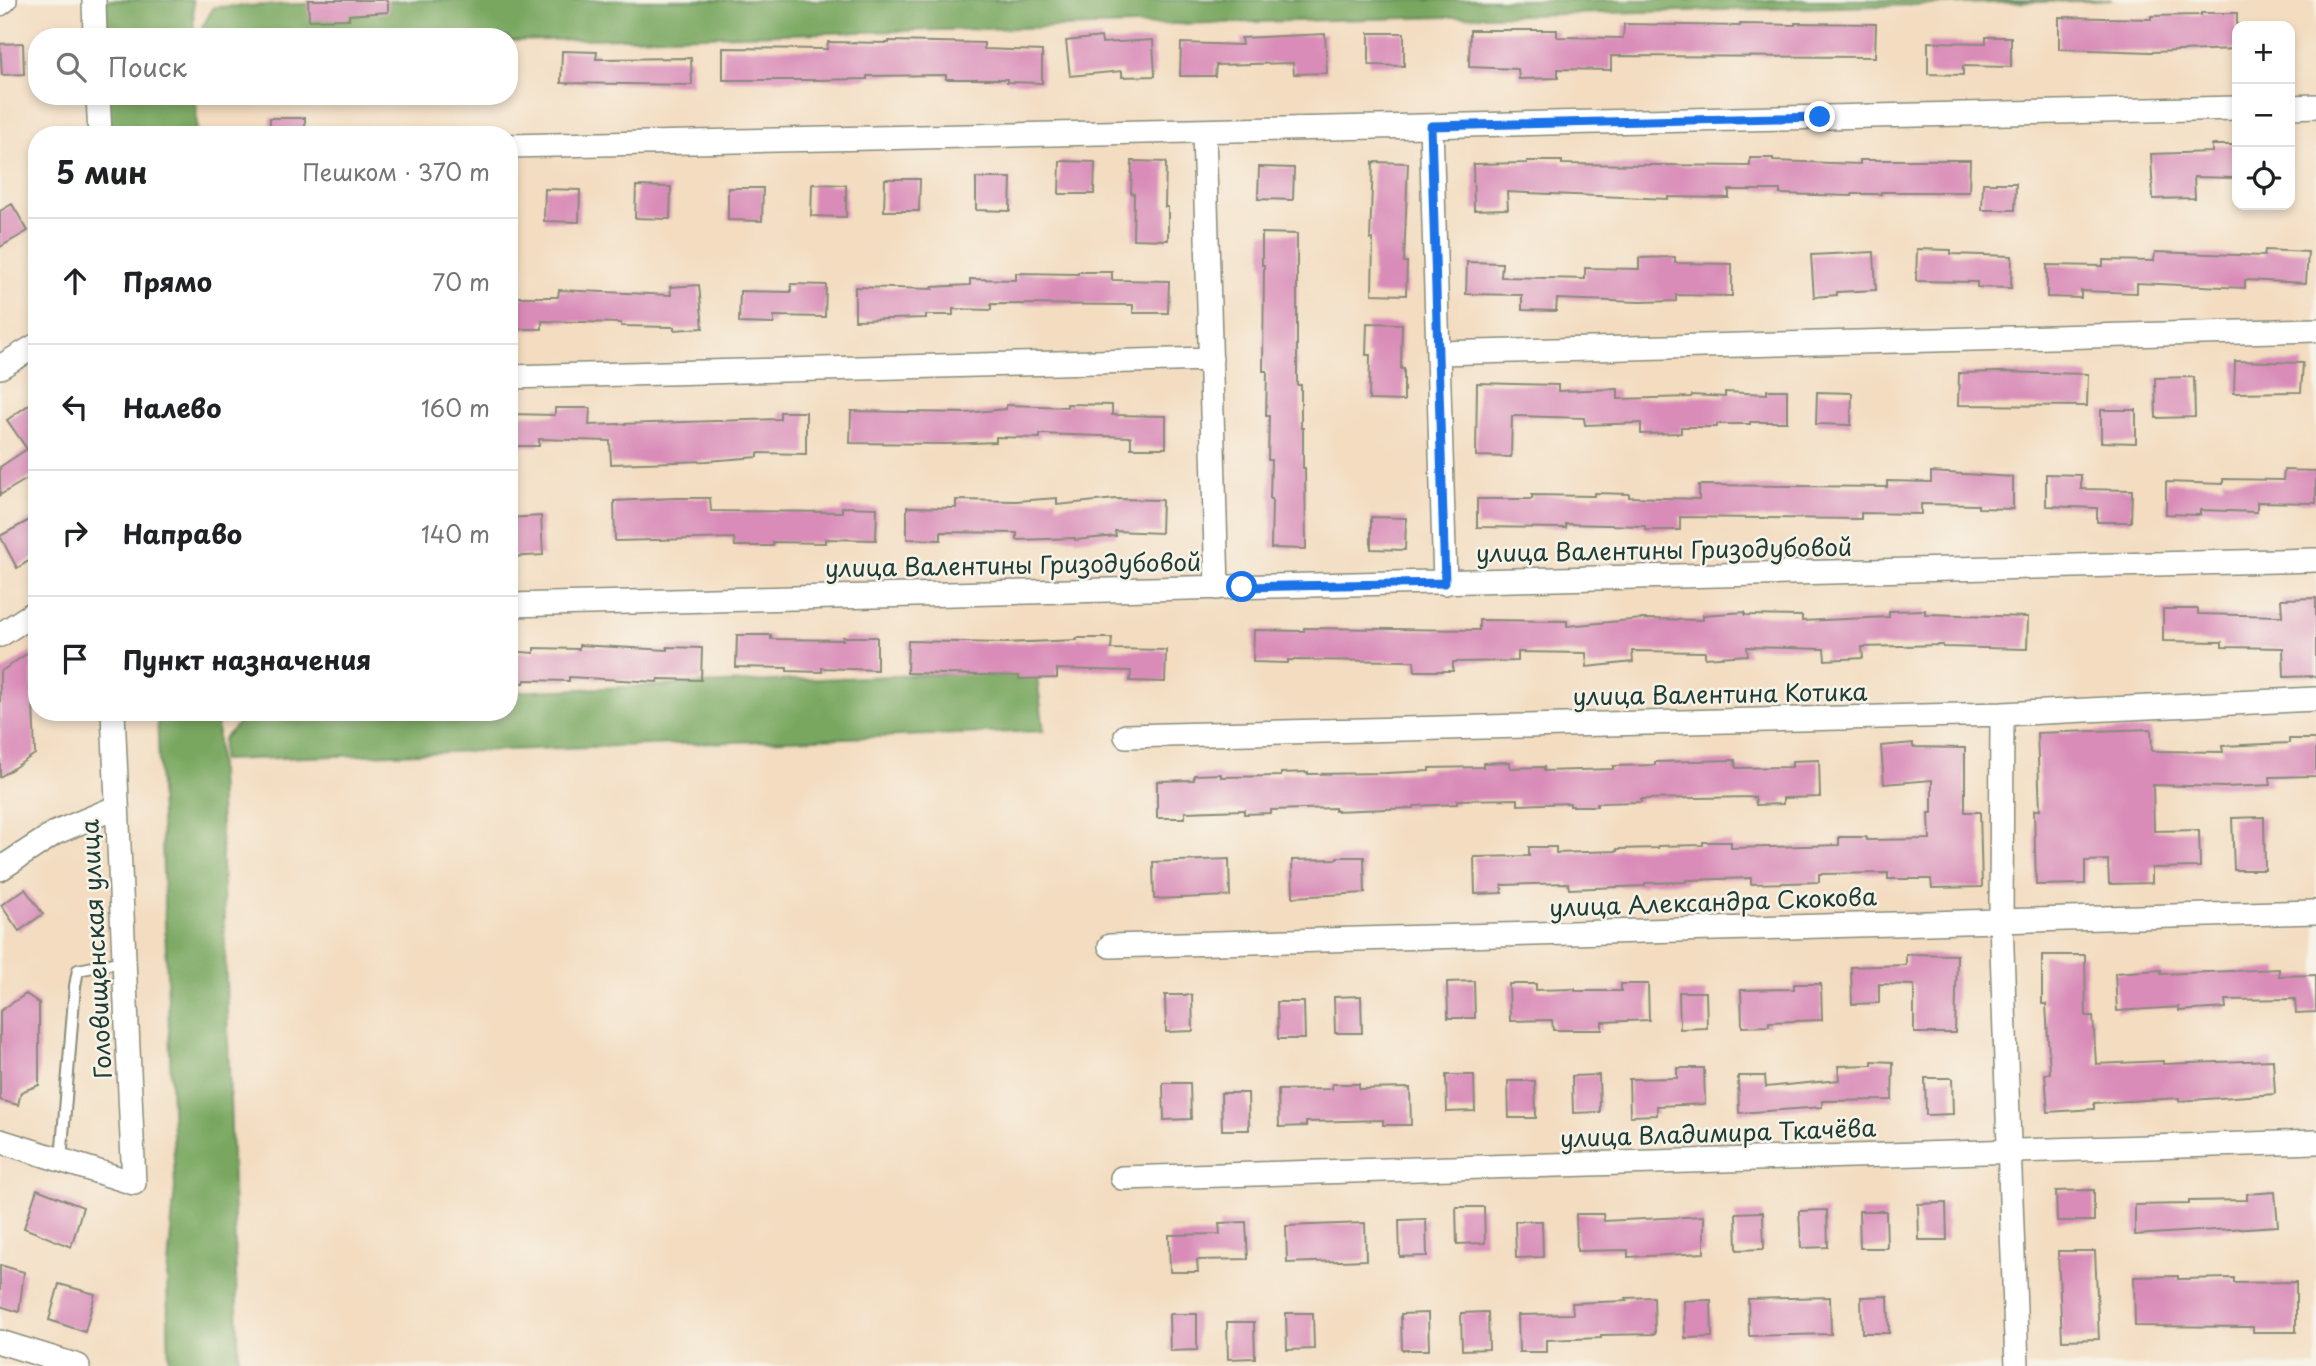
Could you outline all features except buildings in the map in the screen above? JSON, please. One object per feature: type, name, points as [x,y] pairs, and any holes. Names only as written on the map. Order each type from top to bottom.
[{"type":"street","points":[[0,4],[5,0]]},
{"type":"street","points":[[94,0],[96,28]]},
{"type":"street","points":[[98,105],[100,126]]},
{"type":"street","points":[[2295,107],[2316,106]]},
{"type":"street","points":[[518,146],[2232,108]]},
{"type":"street","points":[[1431,126],[1445,583]]},
{"type":"street","points":[[1204,131],[1217,588]]},
{"type":"street","points":[[1437,353],[2316,330]]},
{"type":"street","points":[[0,367],[28,350]]},
{"type":"street","points":[[518,377],[1211,359]]},
{"type":"street","name":"улица Валентины Гризодубовой","points":[[518,605],[2316,561]]},
{"type":"street","points":[[0,635],[28,617]]},
{"type":"street","name":"улица Валентина Котика","points":[[1126,736],[2002,713],[2316,699]]},
{"type":"street","points":[[2002,713],[2001,922],[2017,1366]]},
{"type":"street","name":"Головищенская улица","points":[[61,1160],[134,1183],[113,721]]},
{"type":"street","points":[[0,869],[55,833],[117,807]]},
{"type":"street","name":"улица Александра Скокова","points":[[1111,946],[2316,912]]},
{"type":"street","points":[[0,1141],[61,1160]]},
{"type":"street","name":"улица Владимира Ткачёва","points":[[1122,1178],[2316,1142]]},
{"type":"street","points":[[0,1342],[78,1366]]},
{"type":"lane","points":[[61,1160],[73,1000],[78,970],[124,961]]},
{"type":"green space","points":[[102,0],[193,0],[194,28],[103,28]]},
{"type":"green space","points":[[428,0],[2112,0],[518,41],[518,28],[202,28],[214,7]]},
{"type":"green space","points":[[105,105],[196,105],[197,126],[107,126]]},
{"type":"green space","points":[[1036,670],[1044,731],[222,760],[223,739],[240,721],[518,721],[518,692]]},
{"type":"green space","points":[[157,721],[217,721],[239,1366],[169,1366],[167,1277],[175,1187]]},
{"type":"route","points":[[1242,587],[1445,583],[1431,126],[1820,117]]}]
